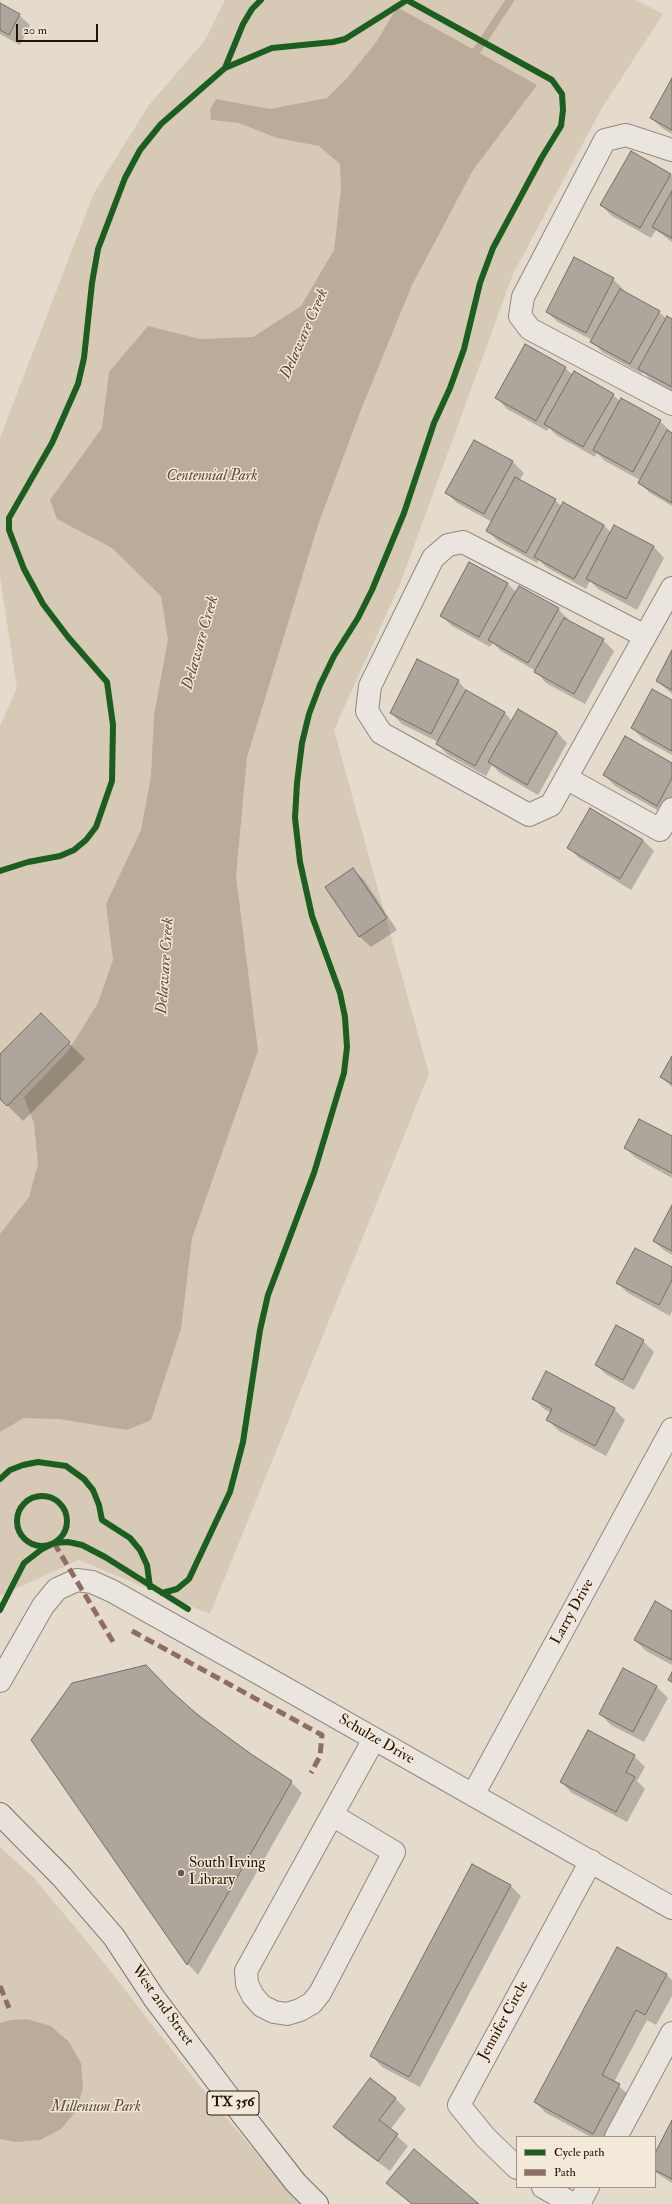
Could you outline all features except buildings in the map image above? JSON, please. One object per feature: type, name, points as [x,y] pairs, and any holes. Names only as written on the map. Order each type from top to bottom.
[{"type":"main road","name":"West 2nd Street","points":[[0,1814],[62,1877],[114,1937],[154,1998],[219,2084],[296,2183],[317,2204]]},
{"type":"street","points":[[672,150],[626,135],[605,140],[523,297],[520,316],[530,329],[672,404]]},
{"type":"street","points":[[645,636],[463,542],[448,545],[433,558],[370,686],[367,711],[381,734],[529,815],[551,805],[672,588]]},
{"type":"street","points":[[566,778],[660,830],[672,809]]},
{"type":"street","name":"Larry Drive","points":[[473,1795],[672,1429]]},
{"type":"street","name":"Schulze Drive","points":[[0,1681],[43,1606],[57,1589],[77,1580],[92,1582],[112,1590],[672,1908]]},
{"type":"street","points":[[332,1815],[394,1852],[320,1993],[312,2003],[300,2010],[287,2014],[274,2012],[262,2006],[253,1996],[247,1984],[246,1971],[332,1815],[374,1739]]},
{"type":"street","name":"Jennifer Circle","points":[[516,2167],[485,2137],[459,2105],[591,1862]]},
{"type":"street","points":[[617,2136],[672,2033]]},
{"type":"street","points":[[545,2188],[573,2204]]},
{"type":"street","points":[[579,2204],[587,2188]]},
{"type":"green space","name":"Centennial Park","points":[[225,0],[636,0],[663,14],[602,108],[513,274],[400,584],[334,730],[429,1074],[210,1614],[79,1560],[0,1596],[0,726],[17,688],[0,577],[0,438],[93,195],[149,105],[206,39]]},
{"type":"green space","name":"Millenium Park","points":[[0,1847],[34,1878],[93,1949],[211,2100],[300,2204],[0,2204]]},
{"type":"water","points":[[397,7],[537,85],[473,170],[412,285],[362,407],[318,525],[247,757],[236,876],[258,1051],[192,1238],[181,1329],[151,1420],[127,1430],[58,1419],[24,1418],[0,1432],[0,1234],[29,1197],[38,1164],[34,1123],[24,1097],[68,1051],[98,1003],[113,960],[106,904],[141,830],[151,776],[154,715],[168,640],[161,596],[112,548],[57,519],[50,500],[102,428],[109,372],[148,326],[200,339],[253,337],[301,306],[334,250],[341,189],[340,164],[319,146],[277,138],[239,123],[211,120],[210,110],[216,99],[270,109],[327,98],[348,77],[377,41]]},
{"type":"water","points":[[27,2019],[51,2026],[69,2042],[81,2063],[83,2087],[77,2110],[61,2129],[40,2140],[16,2142],[0,2139],[0,2023],[11,2020]]},
{"type":"waterway","name":"Delaware Creek","points":[[471,59],[510,0]]},
{"type":"marked path","points":[[54,1543],[115,1645]]},
{"type":"marked path","points":[[132,1631],[322,1735],[320,1756],[311,1773]]},
{"type":"marked path","points":[[0,1986],[9,2008]]},
{"type":"cycle path","points":[[225,68],[243,24],[252,9],[261,0]]},
{"type":"cycle path","points":[[0,871],[28,862],[60,856],[74,850],[86,840],[96,827],[112,781],[113,725],[107,682],[68,637],[43,604],[24,569],[9,530],[9,518],[52,443],[78,384],[84,358],[92,283],[98,249],[125,178],[140,150],[161,124],[225,68],[272,48],[333,42],[345,39],[407,0]]},
{"type":"cycle path","points":[[162,1593],[177,1589],[189,1579],[230,1492],[243,1442],[260,1330],[268,1295],[314,1173],[344,1073],[347,1047],[345,1017],[340,993],[312,916],[300,862],[295,818],[297,783],[302,743],[309,714],[320,685],[334,656],[358,618],[372,590],[404,513],[434,423],[450,388],[464,349],[480,283],[493,248],[542,157],[561,126],[563,110],[562,94],[552,80],[407,0]]},
{"type":"cycle path","points":[[0,1479],[10,1470],[23,1465],[38,1462],[66,1466],[84,1479],[93,1490],[99,1505],[102,1520],[130,1538],[140,1550],[147,1565],[150,1587]]},
{"type":"cycle path","points":[[42,1496],[51,1498],[60,1503],[65,1512],[67,1521],[65,1530],[60,1539],[51,1544],[42,1546],[33,1544],[24,1539],[19,1530],[17,1521],[19,1512],[24,1503],[33,1498],[42,1496]]},
{"type":"cycle path","points":[[0,1610],[24,1563],[42,1549],[54,1543],[68,1542],[82,1545],[105,1557],[188,1609]]},
{"type":"place","name":"South Irving Library","points":[[181,1873]]}]
